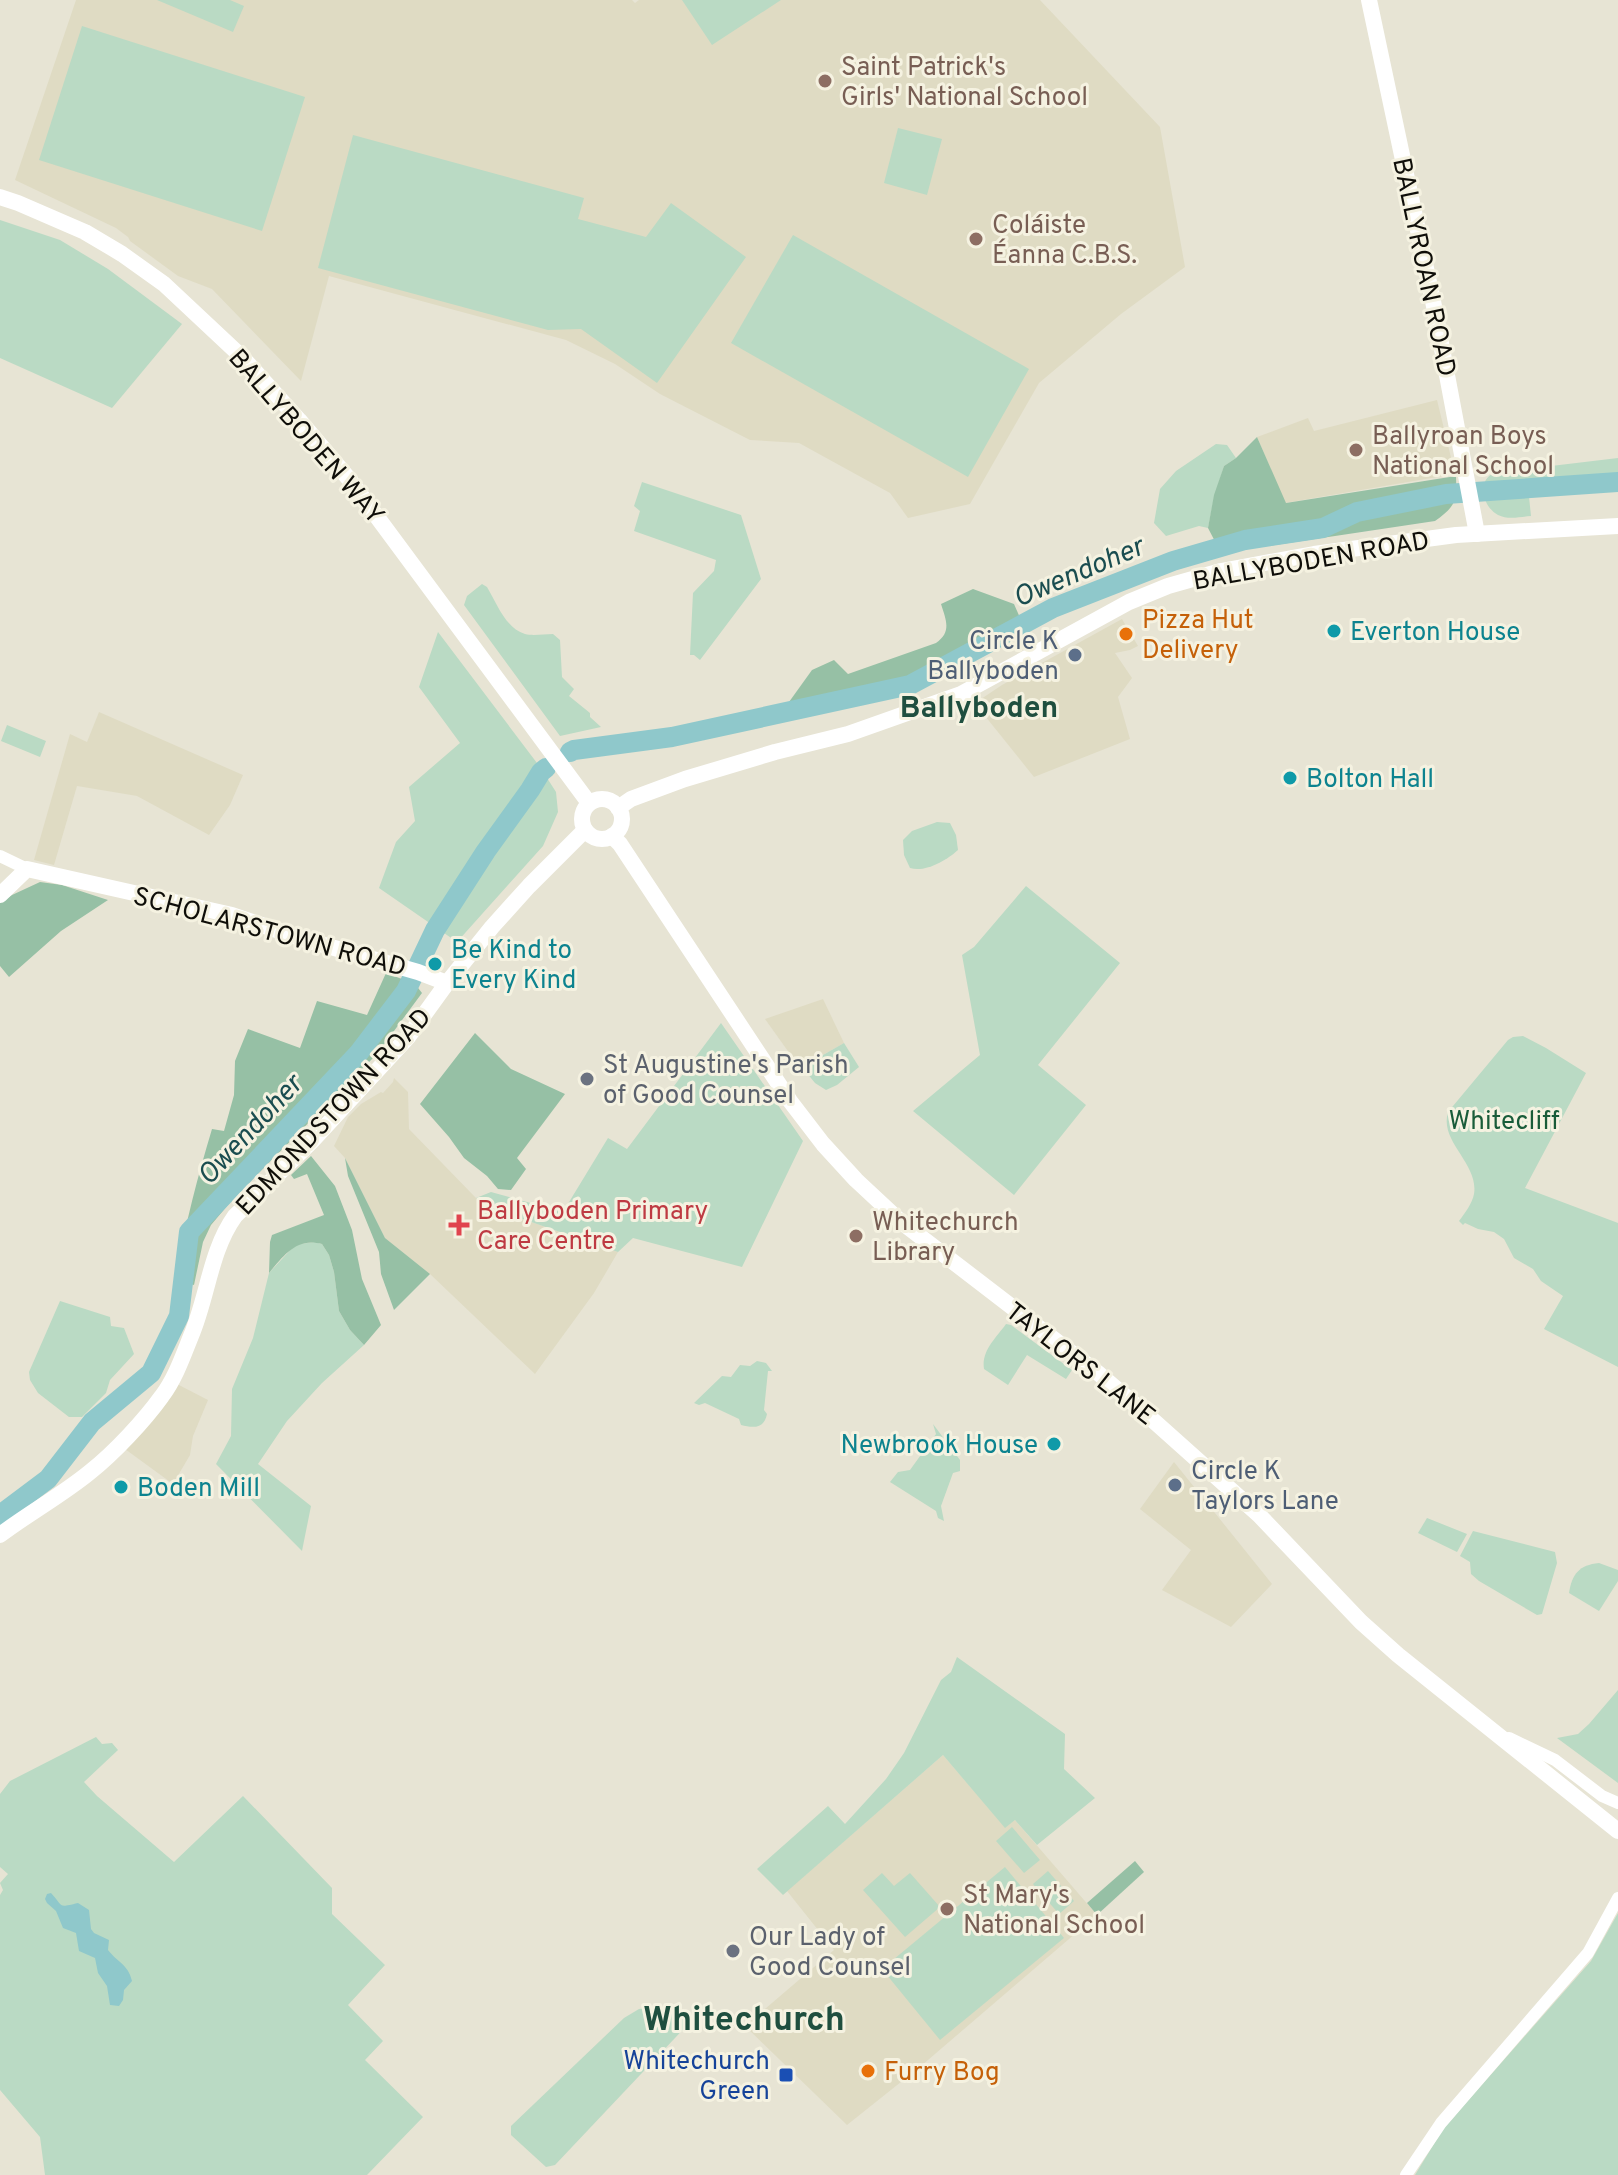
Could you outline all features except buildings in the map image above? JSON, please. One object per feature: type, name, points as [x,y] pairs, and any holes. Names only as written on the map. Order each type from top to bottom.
[{"type":"main road","name":"BALLYROAN ROAD","points":[[1369,0],[1433,301],[1477,534]]},
{"type":"main road","name":"BALLYBODEN WAY","points":[[0,197],[85,232],[122,254],[164,284],[227,342],[349,479],[589,803]]},
{"type":"main road","name":"BALLYBODEN ROAD","points":[[618,808],[631,799],[685,779],[848,734],[961,694],[1108,612],[1168,586],[1221,571],[1314,554],[1456,535],[1618,526]]},
{"type":"main road","points":[[606,800],[618,808],[621,823],[612,836],[598,839],[585,830],[583,811],[589,803],[606,800]]},
{"type":"main road","points":[[447,983],[520,896],[585,830]]},
{"type":"main road","name":"TAYLORS LANE","points":[[612,836],[790,1101],[856,1180],[900,1221],[1098,1373],[1166,1431],[1263,1519],[1361,1622],[1398,1655],[1618,1831]]},
{"type":"main road","points":[[0,895],[27,869]]},
{"type":"main road","name":"SCHOLARSTOWN ROAD","points":[[27,869],[218,912],[447,983]]},
{"type":"main road","name":"EDMONDSTOWN ROAD","points":[[0,1535],[91,1471],[164,1394],[195,1326],[226,1229],[243,1207],[312,1141],[408,1037],[447,983]]},
{"type":"street","name":"SCHOLARSTOWN ROAD","points":[[0,856],[27,869]]},
{"type":"street","points":[[1488,1728],[1555,1760],[1607,1800],[1618,1803]]},
{"type":"street","points":[[1406,2175],[1441,2123],[1588,1953],[1618,1898]]},
{"type":"shaded area","points":[[76,0],[632,0],[635,3],[639,0],[1040,0],[1160,127],[1185,267],[1121,314],[1039,383],[970,504],[908,518],[890,493],[799,443],[750,440],[660,394],[615,364],[566,340],[329,276],[301,381],[212,289],[178,276],[116,228],[15,180]]},
{"type":"shaded area","name":"Ballyroan Boys National School","points":[[1437,400],[1455,474],[1285,503],[1257,437],[1308,418],[1314,431]]},
{"type":"shaded area","points":[[1122,619],[1138,646],[1115,653],[1132,678],[1118,697],[1130,739],[1034,777],[977,706],[978,701]]},
{"type":"shaded area","points":[[99,712],[243,775],[230,805],[209,835],[137,796],[77,786],[54,865],[34,860],[70,734],[87,742]]},
{"type":"shaded area","points":[[823,999],[844,1043],[800,1068],[765,1019]]},
{"type":"shaded area","name":"Ballyboden Primary Care Centre","points":[[394,1078],[408,1092],[409,1129],[476,1198],[499,1211],[618,1252],[594,1293],[535,1374],[430,1274],[385,1238],[345,1158],[334,1146],[348,1117],[361,1104],[383,1093]]},
{"type":"shaded area","points":[[177,1384],[208,1400],[193,1436],[190,1455],[173,1484],[125,1449]]},
{"type":"shaded area","points":[[1174,1462],[1272,1584],[1231,1627],[1162,1590],[1191,1550],[1140,1509]]},
{"type":"shaded area","name":"St Mary's National School","points":[[943,1755],[1005,1827],[1015,1820],[1097,1915],[921,2066],[847,2125],[745,2026],[834,1950],[787,1891]]},
{"type":"green space","points":[[157,0],[230,0],[244,6],[233,32]]},
{"type":"green space","points":[[682,0],[781,0],[712,45]]},
{"type":"green space","points":[[82,26],[305,97],[262,231],[39,160]]},
{"type":"green space","points":[[898,128],[942,139],[927,195],[884,183]]},
{"type":"green space","points":[[353,135],[584,198],[578,219],[646,237],[671,203],[746,257],[657,383],[581,329],[548,330],[318,268]]},
{"type":"green space","points":[[0,220],[60,240],[108,269],[182,324],[112,408],[0,358]]},
{"type":"green space","points":[[793,235],[1029,369],[968,477],[731,343]]},
{"type":"green space","points":[[1257,437],[1286,503],[1456,476],[1454,502],[1435,521],[1221,553],[1208,528],[1214,495],[1224,466]]},
{"type":"green space","points":[[1216,444],[1227,445],[1236,458],[1224,466],[1208,528],[1199,526],[1166,536],[1154,523],[1160,489],[1176,471]]},
{"type":"green space","points":[[1618,458],[1618,482],[1528,487],[1531,516],[1502,517],[1485,500],[1485,482],[1494,473]]},
{"type":"green space","points":[[642,482],[741,515],[761,579],[700,660],[690,655],[693,593],[714,571],[716,560],[634,531],[640,511],[634,506]]},
{"type":"green space","points":[[482,584],[512,627],[528,635],[553,634],[560,640],[562,677],[574,689],[569,696],[590,713],[590,717],[601,727],[560,736],[464,605],[467,596]]},
{"type":"green space","points":[[973,589],[1014,604],[1024,627],[928,676],[789,702],[812,670],[834,660],[848,674],[936,643],[946,630],[941,604]]},
{"type":"green space","points":[[438,632],[540,767],[556,792],[558,812],[543,846],[457,942],[379,888],[396,842],[415,821],[409,787],[460,743],[419,687]]},
{"type":"green space","points":[[7,725],[46,741],[40,757],[1,741]]},
{"type":"green space","points":[[937,822],[950,823],[958,850],[929,867],[910,868],[904,855],[903,840],[912,831]]},
{"type":"green space","points":[[40,882],[62,885],[108,900],[61,931],[9,977],[0,966],[0,903]]},
{"type":"green space","points":[[1026,886],[1120,963],[1038,1065],[1086,1105],[1014,1195],[913,1111],[980,1055],[962,955],[974,947]]},
{"type":"green space","points":[[386,973],[415,984],[422,993],[377,1054],[211,1225],[203,1242],[194,1285],[176,1280],[206,1148],[212,1129],[224,1131],[234,1095],[235,1061],[248,1029],[300,1048],[317,1001],[367,1015]]},
{"type":"green space","points":[[721,1023],[803,1141],[742,1267],[633,1238],[618,1252],[499,1211],[476,1198],[491,1192],[563,1212],[608,1138],[627,1149]]},
{"type":"green space","points":[[475,1033],[511,1069],[565,1094],[517,1158],[526,1169],[511,1190],[498,1189],[464,1158],[420,1104]]},
{"type":"green space","name":"Whitecliff","points":[[1523,1036],[1586,1073],[1525,1188],[1618,1223],[1618,1367],[1544,1329],[1563,1296],[1541,1281],[1533,1269],[1514,1258],[1504,1239],[1494,1232],[1463,1225],[1459,1221],[1472,1201],[1474,1183],[1449,1133],[1448,1112],[1508,1040]]},
{"type":"green space","points":[[844,1043],[859,1067],[826,1090],[815,1083],[802,1067]]},
{"type":"green space","points":[[311,1156],[335,1186],[352,1230],[362,1279],[381,1325],[364,1345],[339,1311],[334,1272],[322,1244],[298,1245],[269,1273],[272,1235],[324,1215],[307,1174],[294,1179],[291,1175]]},
{"type":"green space","points":[[345,1158],[385,1238],[430,1274],[394,1310],[381,1274],[379,1252],[348,1176]]},
{"type":"green space","points":[[315,1242],[322,1244],[329,1255],[339,1311],[364,1345],[322,1383],[287,1421],[258,1464],[311,1506],[302,1551],[216,1464],[231,1436],[232,1389],[253,1338],[269,1273],[293,1247]]},
{"type":"green space","points":[[60,1301],[110,1317],[111,1326],[124,1328],[134,1354],[110,1380],[106,1393],[82,1417],[69,1417],[38,1393],[30,1380],[29,1372]]},
{"type":"green space","points":[[1006,1324],[1072,1370],[1066,1379],[1027,1355],[1008,1385],[984,1369],[987,1351]]},
{"type":"green space","points":[[757,1361],[766,1363],[772,1371],[768,1371],[764,1410],[767,1414],[761,1425],[741,1425],[739,1419],[705,1403],[694,1403],[722,1376],[731,1377],[740,1365],[750,1366]]},
{"type":"green space","points":[[933,1424],[960,1460],[960,1471],[953,1473],[941,1506],[944,1521],[938,1518],[936,1511],[890,1482],[898,1472],[910,1470],[936,1434]]},
{"type":"green space","points":[[1427,1518],[1467,1534],[1457,1552],[1418,1533]]},
{"type":"green space","points":[[1473,1531],[1555,1552],[1557,1563],[1542,1614],[1537,1615],[1471,1574],[1470,1562],[1460,1556]]},
{"type":"green space","points":[[1599,1563],[1618,1570],[1618,1581],[1599,1611],[1569,1593],[1578,1572]]},
{"type":"green space","points":[[957,1657],[1065,1734],[1064,1769],[1095,1798],[1037,1845],[1015,1820],[1005,1828],[943,1755],[783,1895],[757,1869],[828,1806],[845,1824],[886,1779],[904,1753],[941,1680],[951,1672]]},
{"type":"green space","points":[[1618,1690],[1618,1783],[1557,1738],[1578,1734]]},
{"type":"green space","points":[[96,1737],[102,1744],[112,1743],[118,1750],[84,1782],[174,1862],[243,1796],[332,1888],[332,1914],[385,1965],[348,2005],[383,2041],[365,2060],[423,2117],[367,2175],[45,2175],[40,2137],[0,2090],[0,1895],[3,1890],[0,1883],[8,1874],[0,1867],[0,1794],[10,1781]]},
{"type":"green space","points":[[1012,1827],[1040,1860],[1024,1873],[996,1841]]},
{"type":"green space","points":[[1135,1861],[1144,1872],[1097,1915],[1087,1903]]},
{"type":"green space","points":[[1005,1867],[1064,1938],[940,2040],[882,1969]]},
{"type":"green space","points":[[1048,1871],[1074,1901],[1059,1914],[1033,1884]]},
{"type":"green space","points":[[882,1873],[894,1886],[910,1873],[940,1907],[905,1937],[863,1890]]},
{"type":"green space","points":[[1618,1913],[1618,2175],[1415,2175],[1443,2129],[1591,1961]]},
{"type":"green space","points":[[655,2007],[675,2011],[692,2020],[555,2165],[546,2167],[511,2135],[511,2126],[624,2018],[639,2009]]},
{"type":"water","points":[[51,1893],[62,1905],[78,1903],[89,1910],[91,1929],[109,1940],[108,1950],[128,1971],[132,1981],[124,1990],[119,2006],[110,2005],[107,1986],[98,1973],[95,1958],[79,1951],[76,1933],[63,1928],[56,1911],[47,1903],[47,1894]]},
{"type":"waterway","name":"Owendoher","points":[[570,752],[672,737],[910,685],[1053,608],[1173,561],[1245,540],[1323,528],[1357,512],[1446,494],[1618,482]]},
{"type":"waterway","name":"Owendoher","points":[[0,1515],[48,1479],[92,1422],[151,1373],[179,1316],[189,1232],[358,1054],[406,991],[435,930],[486,851],[546,768]]},
{"type":"place","name":"Saint Patrick's Girls' National School","points":[[825,81]]},
{"type":"place","name":"Coláiste Éanna C.B.S.","points":[[976,239]]},
{"type":"place","name":"Ballyroan Boys National School","points":[[1356,450]]},
{"type":"place","name":"Everton House","points":[[1334,631]]},
{"type":"place","name":"Pizza Hut Delivery","points":[[1126,634]]},
{"type":"place","name":"Circle K Ballyboden","points":[[1075,655]]},
{"type":"place","name":"Bolton Hall","points":[[1290,778]]},
{"type":"place","name":"Be Kind to Every Kind","points":[[435,964]]},
{"type":"place","name":"St Augustine's Parish of Good Counsel","points":[[587,1079]]},
{"type":"place","name":"Ballyboden Primary Care Centre","points":[[459,1225]]},
{"type":"place","name":"Whitechurch Library","points":[[856,1236]]},
{"type":"place","name":"Newbrook House","points":[[1054,1444]]},
{"type":"place","name":"Circle K Taylors Lane","points":[[1175,1485]]},
{"type":"place","name":"Boden Mill","points":[[121,1487]]},
{"type":"place","name":"St Mary's National School","points":[[947,1909]]},
{"type":"place","name":"Our Lady of Good Counsel","points":[[733,1951]]},
{"type":"place","name":"Furry Bog","points":[[868,2071]]},
{"type":"place","name":"Whitechurch Green","points":[[786,2075]]},
{"type":"district","name":"Ballyboden","points":[[979,707]]},
{"type":"district","name":"Whitechurch","points":[[744,2018]]}]
